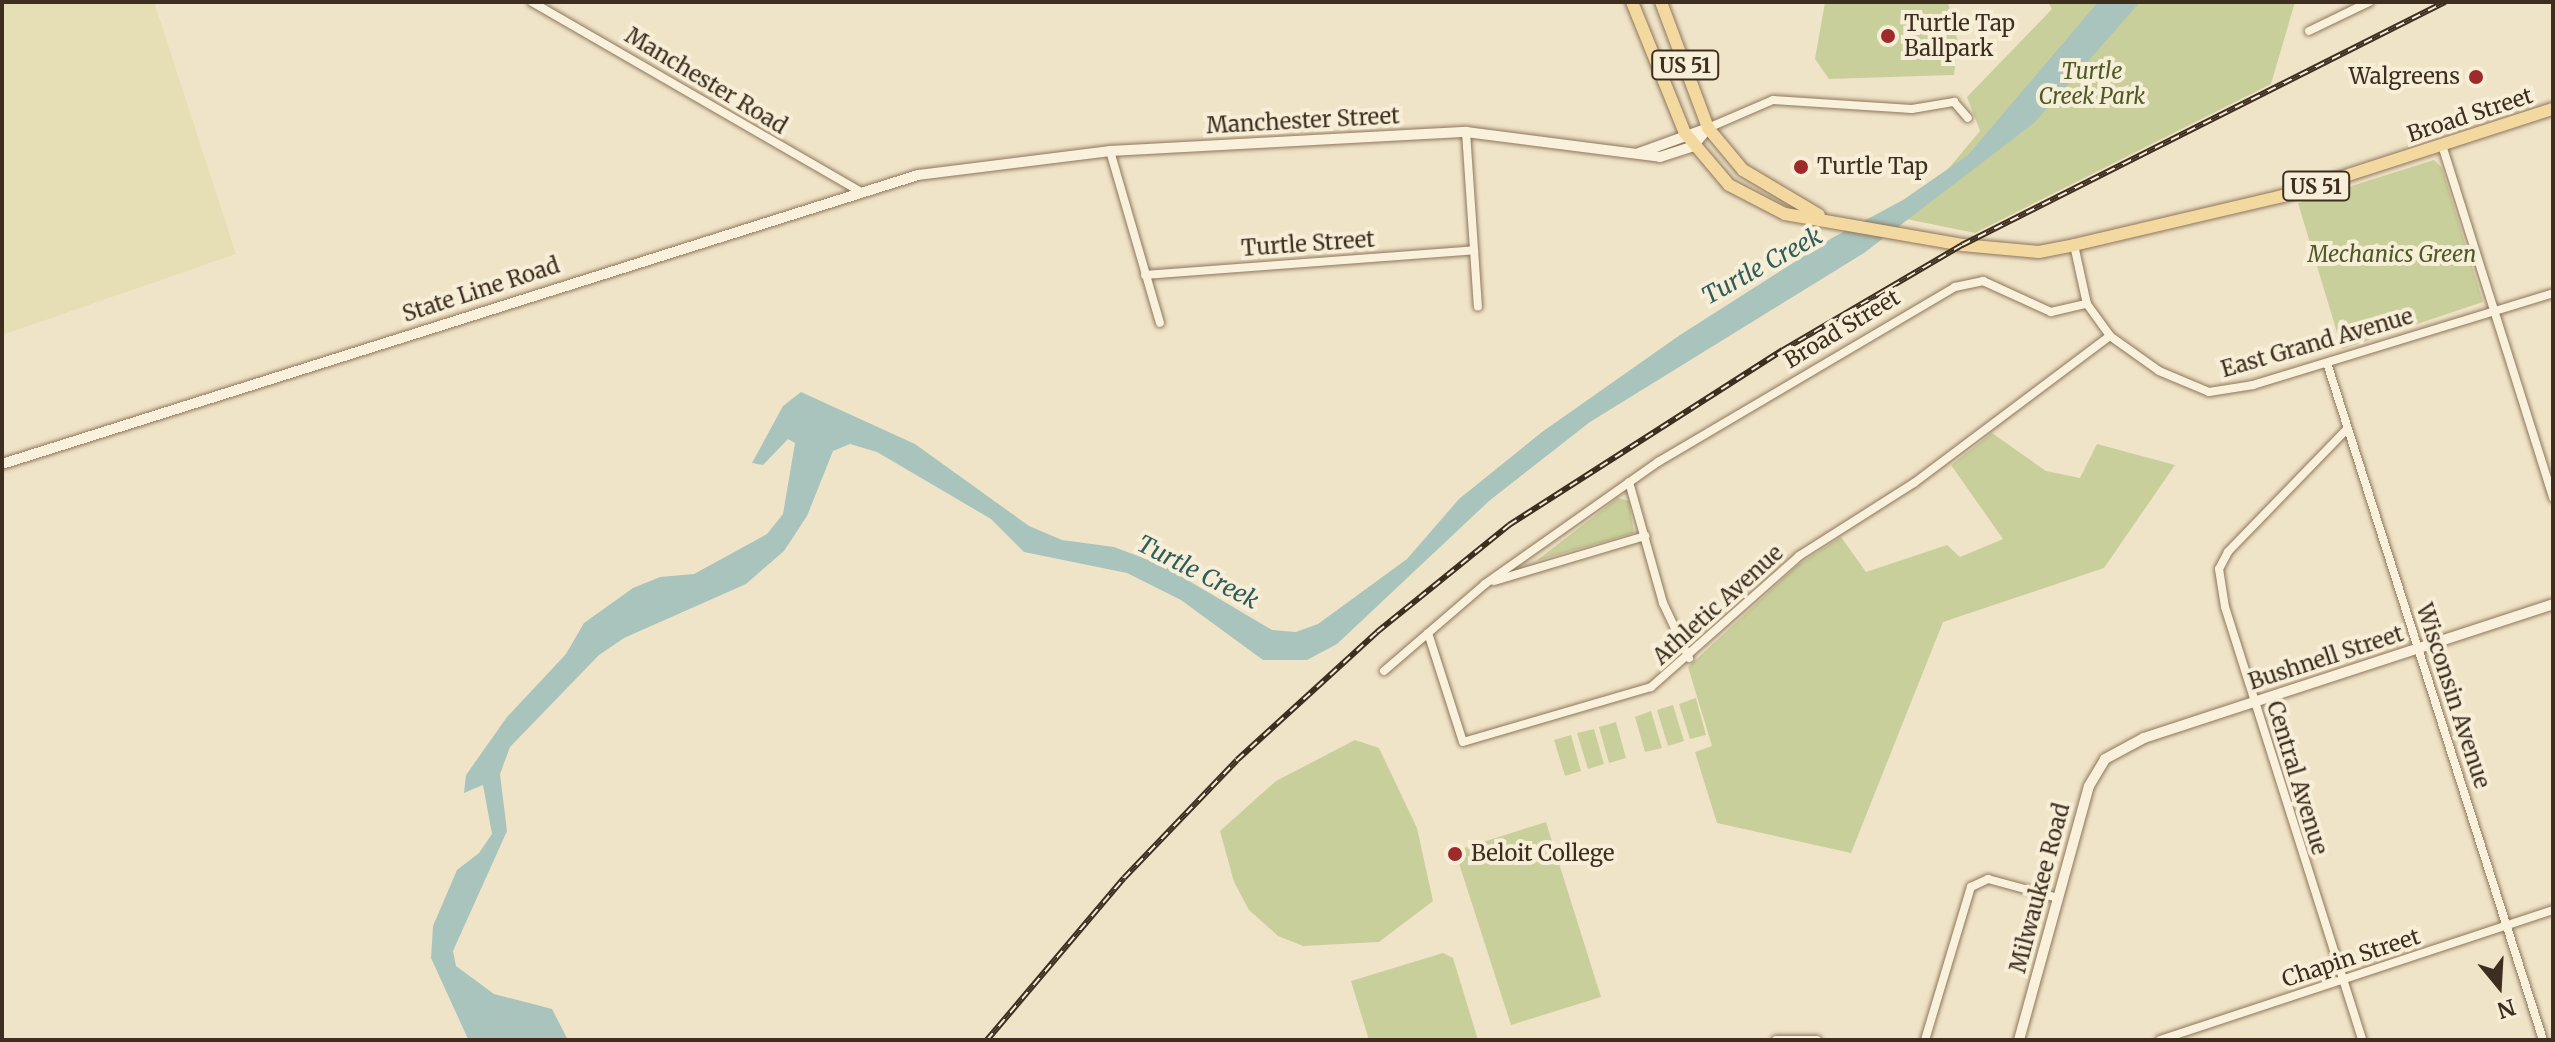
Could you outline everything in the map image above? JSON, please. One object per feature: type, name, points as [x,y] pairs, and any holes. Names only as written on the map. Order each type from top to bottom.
[{"type":"main road","name":"US 51","points":[[1632,2],[1685,133],[1693,146],[1741,194],[1785,214],[1908,235],[2039,252],[2074,245]]},
{"type":"main road","name":"US 51","points":[[1661,2],[1708,128],[1743,170],[1783,198],[1833,221]]},
{"type":"main road","name":"Broad Street","points":[[2074,245],[2283,196],[2553,109]]},
{"type":"street","name":"Manchester Road","points":[[532,2],[861,192]]},
{"type":"street","points":[[2309,31],[2369,2]]},
{"type":"street","points":[[1633,155],[1773,100],[1912,109],[1954,102],[1968,118]]},
{"type":"street","points":[[1693,146],[1708,128]]},
{"type":"street","points":[[1466,132],[1478,307]]},
{"type":"street","name":"Manchester Street","points":[[974,164],[1110,151],[1466,132],[1660,157],[1693,146]]},
{"type":"street","points":[[2442,145],[2553,498]]},
{"type":"street","points":[[1110,151],[1160,323]]},
{"type":"street","name":"State Line Road","points":[[2,464],[861,192],[974,164]]},
{"type":"street","name":"East Grand Avenue","points":[[2074,245],[2087,304],[2110,336],[2159,371],[2209,392],[2327,363],[2553,293]]},
{"type":"street","name":"Turtle Street","points":[[1145,275],[1474,250]]},
{"type":"street","name":"Broad Street","points":[[1428,633],[1485,584],[1629,482],[1964,283],[1983,281],[2040,310],[2087,304]]},
{"type":"street","name":"Athletic Avenue","points":[[1428,633],[1463,742],[1642,691],[1689,658],[1799,556],[1914,483],[2110,336]]},
{"type":"street","name":"Wisconsin Avenue","points":[[2327,363],[2543,1040]]},
{"type":"street","name":"Central Avenue","points":[[2347,429],[2228,552],[2219,569],[2222,597],[2362,1040]]},
{"type":"street","points":[[1629,482],[1663,603],[1689,658]]},
{"type":"street","points":[[1485,584],[1645,536]]},
{"type":"street","name":"Bushnell Street","points":[[2113,753],[2255,702],[2553,604]]},
{"type":"street","points":[[1384,671],[1428,633]]},
{"type":"street","name":"Milwaukee Road","points":[[2019,1040],[2089,786],[2113,753]]},
{"type":"street","points":[[1925,1040],[1966,897],[1975,883],[1988,879],[2058,898]]},
{"type":"street","name":"Chapin Street","points":[[2160,1040],[2553,910]]},
{"type":"street","points":[[1776,1040],[1817,1040]]},
{"type":"shaded area","points":[[2,2],[154,2],[236,254],[2,335]]},
{"type":"green space","name":"Turtle Tap Ballpark","points":[[1825,2],[1948,2],[1958,42],[1954,75],[1829,79],[1815,59]]},
{"type":"green space","name":"Turtle Creek Park","points":[[2048,2],[2295,2],[2271,84],[1975,233],[1906,219],[1980,131],[1967,97],[2052,9]]},
{"type":"green space","name":"Mechanics Green","points":[[2434,160],[2442,168],[2483,302],[2342,349],[2298,203]]},
{"type":"green space","points":[[1992,433],[2046,471],[2080,478],[2097,444],[2175,465],[2104,568],[1943,622],[1851,853],[1717,823],[1695,752],[1712,746],[1688,667],[1798,565],[1841,537],[1866,572],[1947,545],[1960,557],[2003,539],[1951,465]]},
{"type":"green space","points":[[1618,498],[1629,501],[1634,533],[1536,561]]},
{"type":"green space","points":[[1696,698],[1706,735],[1690,739],[1679,704]]},
{"type":"green space","points":[[1673,705],[1684,741],[1668,746],[1657,710]]},
{"type":"green space","points":[[1651,711],[1662,748],[1645,752],[1635,717]]},
{"type":"green space","points":[[1616,722],[1626,758],[1609,763],[1599,727]]},
{"type":"green space","points":[[1594,729],[1604,764],[1588,769],[1577,733]]},
{"type":"green space","points":[[1571,735],[1581,771],[1565,776],[1554,740]]},
{"type":"green space","points":[[1355,740],[1379,748],[1417,828],[1433,901],[1379,942],[1303,946],[1278,936],[1249,910],[1234,882],[1220,831],[1276,781]]},
{"type":"green space","points":[[1546,822],[1601,997],[1511,1025],[1455,851]]},
{"type":"green space","points":[[1443,953],[1453,958],[1478,1040],[1369,1040],[1351,981]]},
{"type":"water","points":[[2098,2],[2140,2],[2034,123],[1864,253],[1590,422],[1489,501],[1337,644],[1307,660],[1263,660],[1181,600],[1127,573],[1024,552],[991,519],[877,452],[850,444],[833,451],[807,516],[784,551],[746,584],[624,638],[599,655],[510,747],[500,774],[507,831],[453,951],[456,966],[494,994],[552,1009],[568,1040],[468,1039],[431,958],[433,926],[457,870],[479,853],[492,834],[483,785],[464,793],[466,775],[507,717],[566,654],[584,623],[633,588],[660,577],[694,574],[767,534],[783,514],[795,443],[788,439],[763,465],[752,463],[783,406],[801,392],[915,444],[1029,526],[1062,540],[1114,547],[1162,565],[1272,630],[1296,632],[1318,624],[1407,559],[1459,499],[1542,432],[1680,335],[1832,238],[1903,200],[1968,155]]},
{"type":"railway","points":[[987,1040],[1124,878],[1237,760],[1377,632],[1509,525],[1783,350],[1962,245],[2445,2]]},
{"type":"place","name":"Turtle Tap Ballpark","points":[[1888,36]]},
{"type":"place","name":"Walgreens","points":[[2476,77]]},
{"type":"place","name":"Turtle Tap","points":[[1801,167]]},
{"type":"place","name":"Beloit College","points":[[1455,854]]},
{"type":"water label","name":"Turtle Creek","points":[[1762,266]]},
{"type":"water label","name":"Turtle Creek","points":[[1198,572]]}]
